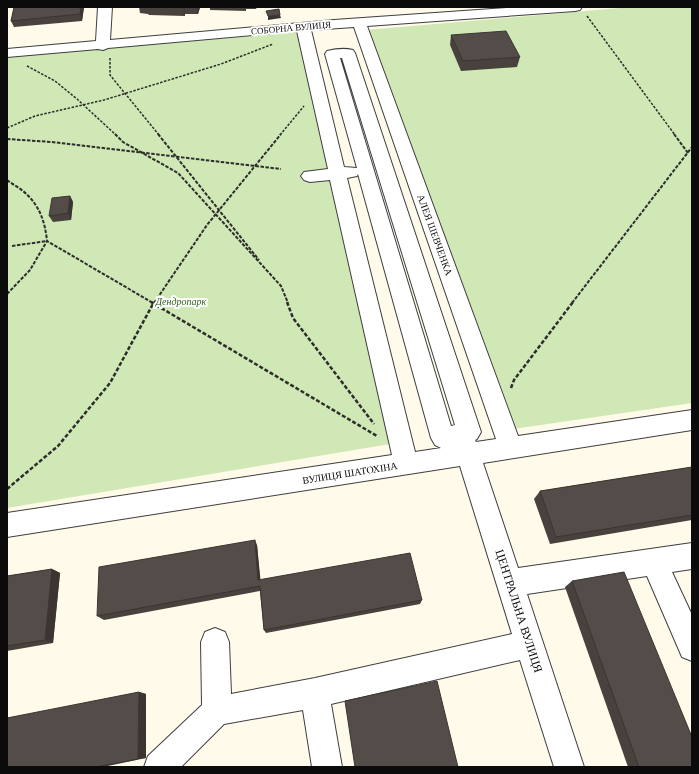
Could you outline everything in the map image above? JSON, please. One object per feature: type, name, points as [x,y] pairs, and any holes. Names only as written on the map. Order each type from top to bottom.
[{"type":"street","points":[[105,7],[107,45]]},
{"type":"street","name":"СОБОРНА ВУЛИЦЯ","points":[[7,53],[302,27],[333,19],[359,22],[573,9]]},
{"type":"street","points":[[333,19],[342,53]]},
{"type":"street","name":"АЛЕЯ ШЕВЧЕНКА","points":[[359,22],[511,448]]},
{"type":"street","points":[[302,27],[403,453]]},
{"type":"street","points":[[348,52],[470,432],[466,445],[443,438],[332,54],[342,53],[348,52]]},
{"type":"street","points":[[310,176],[385,168]]},
{"type":"street","name":"ВУЛИЦЯ ШАТОХІНА","points":[[7,525],[403,453],[466,445],[511,448],[692,420]]},
{"type":"street","name":"ЦЕНТРАЛЬНА ВУЛИЦЯ","points":[[466,445],[569,767]]},
{"type":"street","points":[[510,583],[692,556]]},
{"type":"street","points":[[654,562],[692,647]]},
{"type":"street","points":[[216,642],[217,711]]},
{"type":"street","points":[[159,767],[217,711],[315,693],[530,644]]},
{"type":"street","points":[[315,693],[328,767]]},
{"type":"path","points":[[573,9],[688,153]]},
{"type":"path","points":[[7,128],[35,116],[84,105],[221,64],[284,40],[302,27]]},
{"type":"path","points":[[107,45],[110,75],[281,286],[292,318],[375,425]]},
{"type":"path","points":[[21,63],[55,81],[84,105],[123,142],[178,173],[281,286]]},
{"type":"path","points":[[7,489],[58,446],[110,383],[159,294],[216,214],[318,91]]},
{"type":"path","points":[[7,139],[52,142],[281,169]]},
{"type":"path","points":[[499,416],[514,380],[692,147]]},
{"type":"path","points":[[7,180],[33,200],[41,211],[46,226],[47,241],[40,257],[24,278],[7,294]]},
{"type":"path","points":[[12,246],[47,241],[403,453]]},
{"type":"green space","points":[[632,7],[692,7],[692,403],[513,429],[366,30]]},
{"type":"green space","name":"Дендропарк","points":[[300,32],[390,444],[7,508],[7,57]]},
{"type":"building","points":[[14,7],[81,7],[80,14],[11,21]]},
{"type":"building","points":[[279,9],[280,15],[268,16],[266,11]]},
{"type":"building","points":[[506,31],[520,57],[463,61],[451,35]]},
{"type":"building","points":[[70,196],[68,213],[49,216],[52,198]]},
{"type":"building","points":[[692,467],[692,515],[556,537],[540,491]]},
{"type":"building","points":[[255,540],[258,580],[410,553],[422,600],[264,630],[260,586],[97,616],[99,567]]},
{"type":"building","points":[[52,569],[45,640],[7,646],[7,576]]},
{"type":"building","points":[[624,572],[692,737],[692,767],[639,767],[572,581]]},
{"type":"building","points":[[437,681],[458,767],[355,767],[345,701]]},
{"type":"building","points":[[139,692],[138,759],[96,767],[7,767],[7,718]]}]
